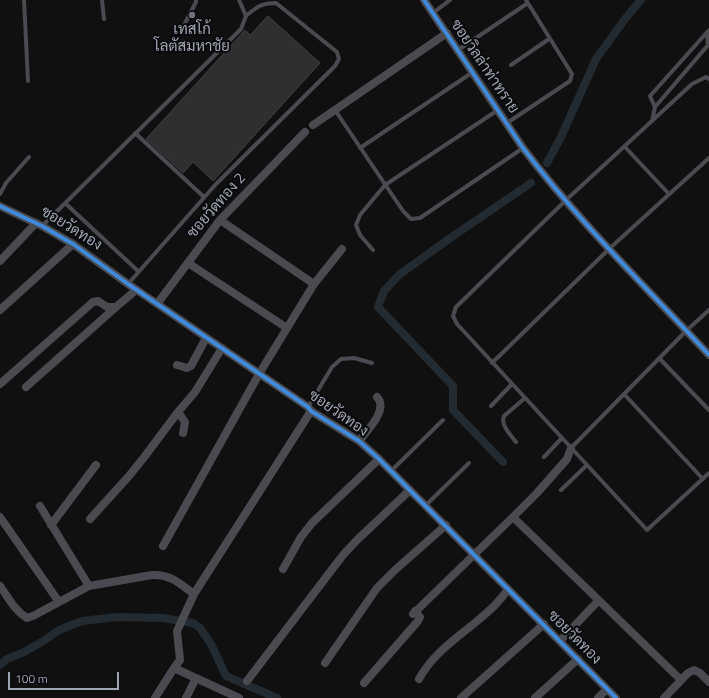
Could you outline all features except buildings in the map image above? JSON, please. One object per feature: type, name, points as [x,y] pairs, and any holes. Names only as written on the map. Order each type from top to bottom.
[{"type":"street","name":"ซอยวิลล่าท่าทราย","points":[[424,0],[523,148],[565,201],[709,355]]},
{"type":"street","points":[[313,125],[447,33]]},
{"type":"street","name":"ซอยวัดทอง 2","points":[[157,304],[220,220],[305,132]]},
{"type":"street","name":"ซอยวัดทอง","points":[[0,206],[39,224],[73,244],[136,290],[309,409],[359,441],[426,505],[616,698]]},
{"type":"street","points":[[220,220],[314,284]]},
{"type":"street","points":[[0,261],[39,224]]},
{"type":"street","points":[[0,310],[73,244]]},
{"type":"street","points":[[163,546],[259,374],[314,284],[342,249]]},
{"type":"street","points":[[188,263],[287,328]]},
{"type":"street","points":[[26,387],[136,290]]},
{"type":"street","points":[[0,384],[93,302],[98,300],[107,307],[116,307]]},
{"type":"street","points":[[177,365],[187,368],[191,366],[206,338]]},
{"type":"street","points":[[90,519],[146,456],[178,412],[196,392],[222,348]]},
{"type":"street","points":[[359,441],[379,413],[381,406],[380,400],[377,397]]},
{"type":"street","points":[[155,698],[180,660],[177,635],[179,626],[194,594],[309,409]]},
{"type":"street","points":[[178,412],[185,422],[183,433]]},
{"type":"street","points":[[364,683],[418,621],[420,617],[414,612],[515,516],[567,459],[571,448]]},
{"type":"street","points":[[283,569],[301,537],[312,523],[379,459]]},
{"type":"street","points":[[51,525],[96,465]]},
{"type":"street","points":[[247,681],[343,555],[410,490]]},
{"type":"street","points":[[40,506],[89,586]]},
{"type":"street","points":[[515,516],[515,520],[681,680]]},
{"type":"street","points":[[0,517],[59,602]]},
{"type":"street","points":[[325,663],[377,588],[446,525]]},
{"type":"street","points":[[0,586],[21,614],[27,618],[89,586],[161,575],[169,577],[194,594]]},
{"type":"street","points":[[419,679],[424,670],[445,647],[493,608],[501,600],[508,588]]},
{"type":"street","points":[[560,641],[598,600]]},
{"type":"street","points":[[461,698],[544,624]]},
{"type":"street","points":[[535,698],[578,659]]},
{"type":"street","points":[[174,668],[239,698]]},
{"type":"street","points":[[664,698],[688,673],[694,670],[700,673],[709,682]]},
{"type":"street","points":[[186,698],[196,678]]},
{"type":"street","points":[[598,698],[607,689]]},
{"type":"lane","points":[[24,0],[28,81]]},
{"type":"lane","points":[[102,0],[104,19]]},
{"type":"lane","points":[[182,29],[196,0]]},
{"type":"lane","points":[[239,0],[246,16]]},
{"type":"lane","points":[[433,13],[450,0]]},
{"type":"lane","points":[[458,50],[527,2],[572,74],[570,82],[507,123]]},
{"type":"lane","points":[[39,224],[65,203],[134,133],[241,29],[246,16],[260,5],[276,3],[337,52],[339,59],[335,66],[204,197],[128,284]]},
{"type":"lane","points":[[655,107],[650,96],[708,31]]},
{"type":"lane","points":[[652,122],[655,107],[708,44],[708,31]]},
{"type":"lane","points":[[511,65],[549,39]]},
{"type":"lane","points":[[360,148],[473,72]]},
{"type":"lane","points":[[709,79],[706,77],[692,84],[565,201],[456,307],[454,316],[457,324],[492,363],[648,530],[709,473]]},
{"type":"lane","points":[[335,110],[403,211],[411,219],[420,218],[523,148]]},
{"type":"lane","points":[[373,250],[360,235],[356,225],[360,216],[385,185],[498,110]]},
{"type":"lane","points":[[134,133],[204,197]]},
{"type":"lane","points":[[625,147],[669,194]]},
{"type":"lane","points":[[0,194],[6,183],[30,157]]},
{"type":"lane","points":[[492,363],[609,249],[709,158]]},
{"type":"lane","points":[[65,203],[138,271]]},
{"type":"lane","points":[[571,448],[686,330],[709,310]]},
{"type":"lane","points":[[309,409],[332,367],[340,359],[354,358],[372,363]]},
{"type":"lane","points":[[659,358],[709,410]]},
{"type":"lane","points":[[491,406],[512,384]]},
{"type":"lane","points":[[624,394],[703,479]]},
{"type":"lane","points":[[516,442],[502,420],[504,416],[525,398]]},
{"type":"lane","points":[[391,471],[443,420]]},
{"type":"lane","points":[[544,457],[562,438]]},
{"type":"lane","points":[[426,505],[469,462]]},
{"type":"lane","points":[[561,490],[587,465]]},
{"type":"waterway","points":[[547,163],[561,137],[596,59],[641,0]]},
{"type":"waterway","points":[[503,462],[453,410],[453,386],[378,307],[384,291],[400,274],[531,183]]},
{"type":"waterway","points":[[0,665],[7,659],[42,642],[59,630],[82,621],[117,617],[163,618],[193,623],[200,628],[211,644],[226,676],[277,698]]},
{"type":"cycle path","points":[[424,0],[523,148],[544,175],[613,254],[709,355]]},
{"type":"cycle path","points":[[0,206],[42,226],[73,244],[128,284],[308,407],[311,411],[359,441],[379,459],[616,698]]},
{"type":"place","name":"เทสโก้ โลตัสมหาชัย","points":[[192,15]]}]
